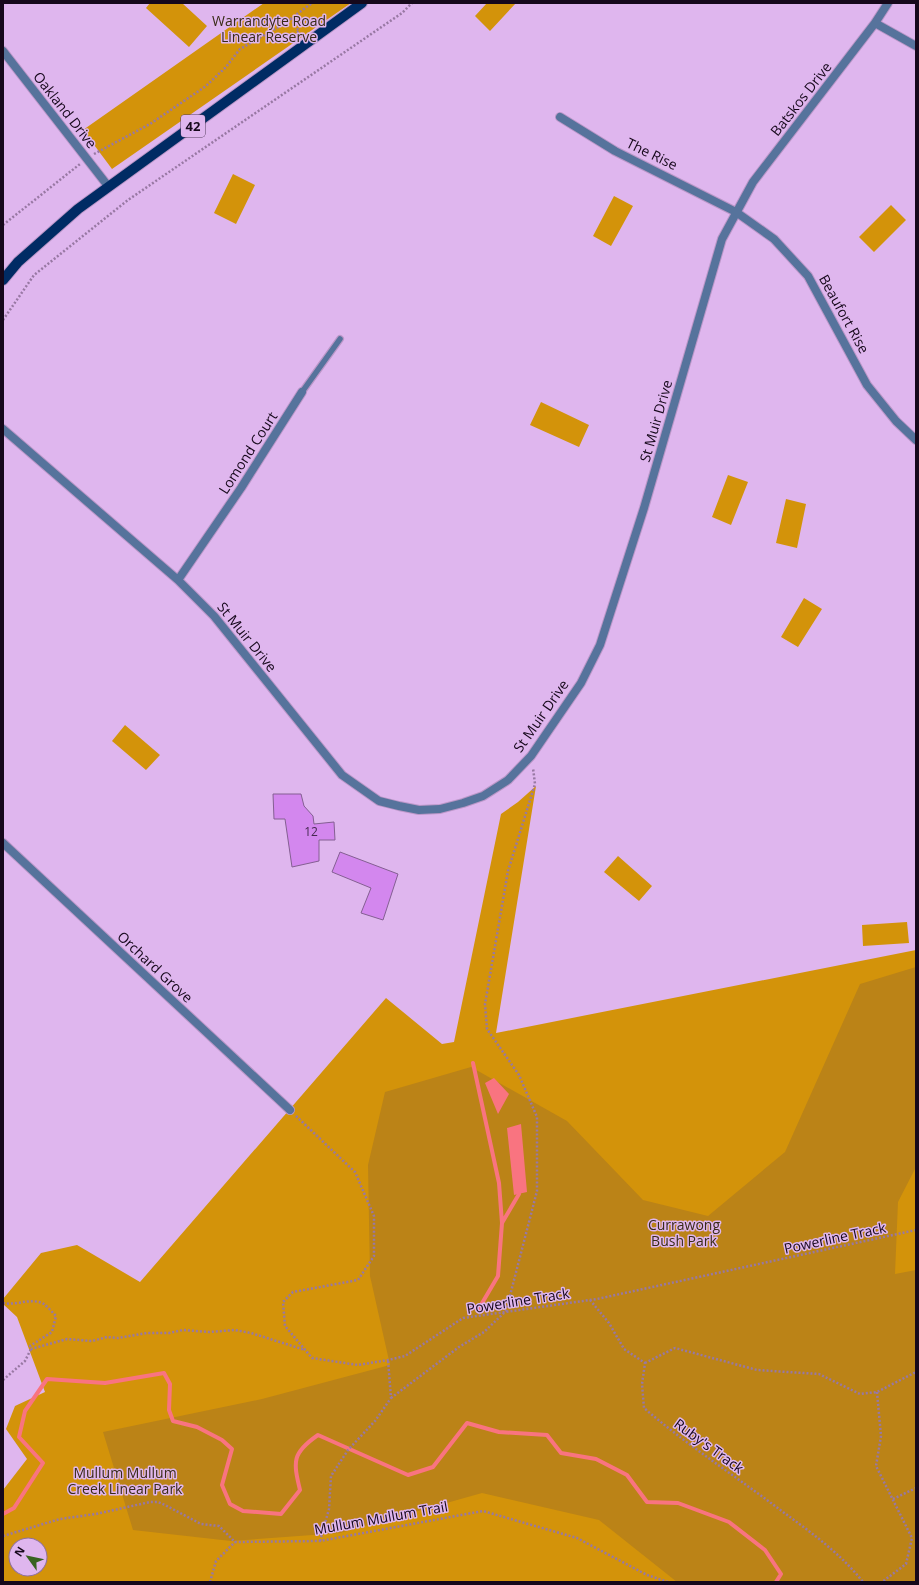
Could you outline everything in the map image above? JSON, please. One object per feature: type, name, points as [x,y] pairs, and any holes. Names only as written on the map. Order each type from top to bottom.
[{"type":"main road","name":"42","points":[[3,280],[39,242],[108,186],[362,3]]},
{"type":"street","name":"Batskos Drive","points":[[736,212],[753,182],[875,23],[888,3]]},
{"type":"street","points":[[875,23],[916,46]]},
{"type":"street","name":"Oakland Drive","points":[[3,51],[108,186]]},
{"type":"street","name":"The Rise","points":[[560,117],[615,151],[736,212]]},
{"type":"street","name":"Beaufort Rise","points":[[736,212],[774,238],[808,276],[841,334],[867,385],[896,421],[916,440]]},
{"type":"street","name":"St Muir Drive","points":[[3,429],[178,580],[214,616],[342,776],[379,801],[419,810],[440,809],[463,803],[483,796],[508,780],[531,756],[581,683],[600,645],[644,508],[722,239],[736,212]]},
{"type":"street","name":"Lomond Court","points":[[178,580],[242,488],[302,392]]},
{"type":"street","name":"Orchard Grove","points":[[3,843],[290,1110]]},
{"type":"lane","name":"Lomond Court","points":[[302,392],[340,339]]},
{"type":"path","points":[[3,225],[86,159],[105,147],[150,124],[206,86],[226,68],[240,49],[312,3]]},
{"type":"path","points":[[3,320],[34,275],[128,200],[402,13],[412,3]]},
{"type":"path","points":[[284,42],[299,31],[290,18]]},
{"type":"path","points":[[320,1541],[329,1509],[331,1476],[348,1450],[375,1421],[391,1398],[453,1351],[484,1332],[506,1311],[537,1191],[537,1117],[520,1075],[487,1029],[485,1004],[508,871],[535,784],[531,756]]},
{"type":"path","name":"Powerline Track","points":[[290,1110],[355,1172],[374,1216],[374,1256],[358,1280],[294,1292],[283,1302],[285,1326],[312,1358],[358,1365],[388,1360],[405,1356],[463,1318],[590,1300],[916,1230]]},
{"type":"path","points":[[590,1300],[609,1323],[624,1349],[644,1363],[675,1348],[757,1370],[819,1374],[860,1394],[876,1392],[916,1372]]},
{"type":"path","points":[[3,1303],[9,1304],[27,1301],[44,1304],[56,1316],[52,1332],[30,1346],[31,1349],[24,1361],[3,1380]]},
{"type":"path","points":[[31,1349],[67,1339],[92,1341],[107,1337],[118,1338],[148,1333],[169,1333],[183,1330],[209,1332],[235,1330],[251,1333],[305,1350]]},
{"type":"path","points":[[388,1360],[391,1398]]},
{"type":"path","name":"Ruby's Track","points":[[644,1363],[642,1384],[644,1408],[680,1438],[825,1543],[854,1571],[863,1582]]},
{"type":"path","points":[[876,1392],[881,1436],[876,1466],[912,1538],[906,1564],[882,1582]]},
{"type":"path","points":[[893,1499],[916,1488]]},
{"type":"path","points":[[3,1536],[60,1519],[96,1514],[158,1502],[201,1524],[219,1526],[235,1542],[216,1560],[210,1582]]},
{"type":"path","name":"Mullum Mullum Trail","points":[[235,1542],[320,1541],[483,1511],[577,1538],[647,1575],[668,1582]]},
{"type":"green space","points":[[150,3],[182,3],[207,26],[189,47],[146,8]]},
{"type":"green space","name":"Warrandyte Road Linear Reserve","points":[[264,3],[351,3],[112,169],[83,130]]},
{"type":"green space","points":[[487,3],[516,3],[490,31],[475,16]]},
{"type":"green space","points":[[233,174],[255,185],[236,224],[214,213]]},
{"type":"green space","points":[[614,196],[633,206],[611,246],[593,236]]},
{"type":"green space","points":[[891,205],[906,220],[874,252],[859,237]]},
{"type":"green space","points":[[541,402],[589,425],[579,447],[530,425]]},
{"type":"green space","points":[[728,475],[748,482],[731,525],[712,517]]},
{"type":"green space","points":[[786,499],[806,504],[797,548],[776,543]]},
{"type":"green space","points":[[804,598],[822,609],[798,647],[781,637]]},
{"type":"green space","points":[[125,725],[160,755],[146,770],[112,741]]},
{"type":"green space","name":"Currawong Bush Park","points":[[536,786],[496,1033],[916,950],[916,1582],[3,1582],[3,1490],[27,1459],[6,1429],[15,1406],[45,1392],[17,1317],[3,1304],[3,1299],[41,1253],[77,1245],[140,1282],[386,998],[442,1044],[454,1042],[501,814],[518,802]]},
{"type":"green space","points":[[618,856],[652,886],[639,901],[604,872]]},
{"type":"green space","points":[[907,922],[909,943],[863,946],[862,925]]},
{"type":"green space","name":"Currawong Bush Park","points":[[916,967],[916,1167],[898,1202],[895,1274],[916,1270],[916,1582],[677,1582],[599,1520],[482,1493],[340,1533],[231,1541],[133,1530],[103,1432],[262,1399],[390,1365],[370,1276],[368,1165],[385,1092],[471,1067],[567,1121],[643,1200],[708,1216],[785,1152],[860,984]]},
{"type":"shaded area","points":[[494,1078],[509,1094],[498,1114],[485,1083]]},
{"type":"shaded area","points":[[521,1124],[527,1192],[514,1195],[507,1128]]},
{"type":"building","points":[[273,794],[301,794],[304,806],[313,816],[314,824],[334,822],[335,840],[319,840],[319,861],[292,867],[285,819],[274,819]]},
{"type":"building","points":[[340,852],[398,874],[383,920],[361,913],[371,888],[332,872]]},
{"type":"waterway","points":[[473,1063],[499,1183],[502,1223],[498,1276],[478,1310]]},
{"type":"waterway","points":[[502,1223],[519,1194]]},
{"type":"waterway","points":[[3,1514],[14,1508],[43,1463],[19,1437],[25,1411],[47,1379],[105,1383],[164,1373],[170,1384],[169,1410],[173,1421],[197,1427],[222,1440],[232,1449],[222,1485],[230,1504],[243,1511],[281,1514],[300,1490],[296,1472],[299,1453],[309,1441],[318,1435],[408,1475],[433,1467],[467,1423],[499,1432],[547,1435],[561,1453],[596,1459],[627,1475],[647,1502],[678,1503],[729,1522],[765,1550],[781,1574],[776,1582]]},
{"type":"park label","name":"Mullum Mullum Creek Linear Park","points":[[125,1482]]}]
